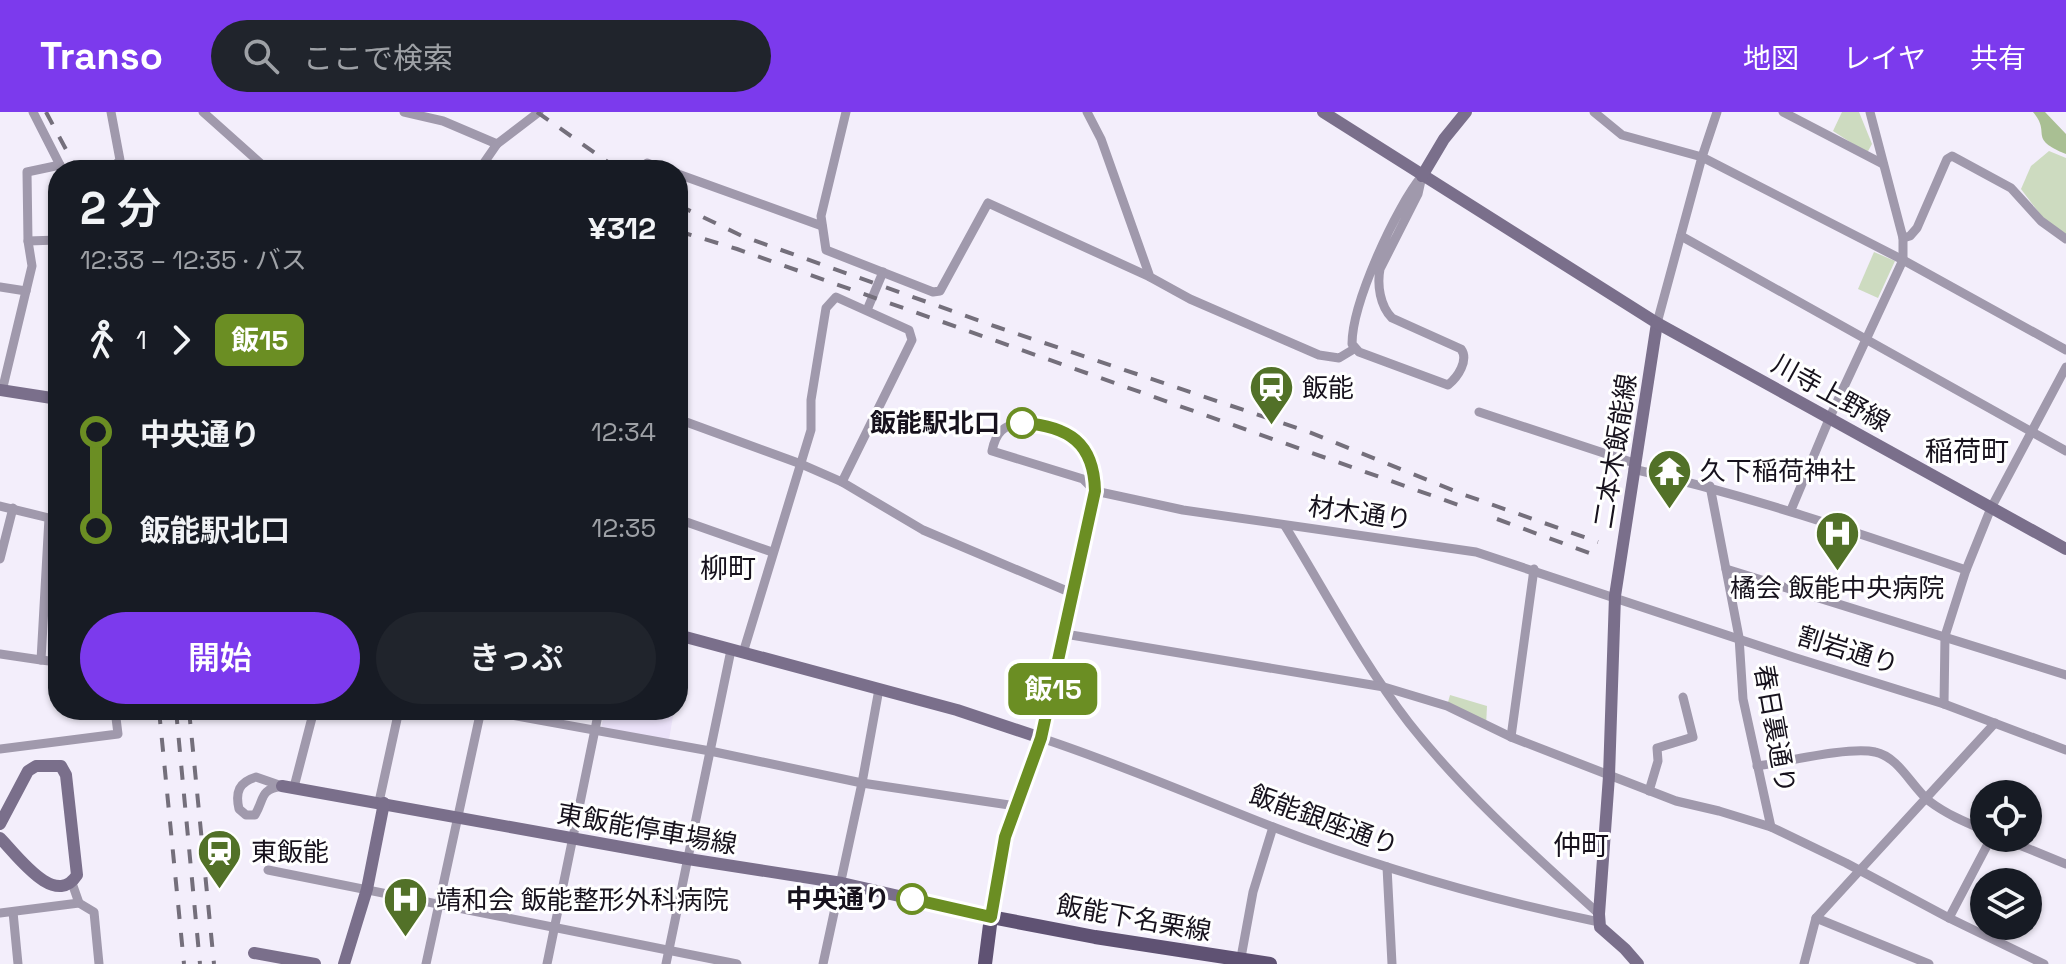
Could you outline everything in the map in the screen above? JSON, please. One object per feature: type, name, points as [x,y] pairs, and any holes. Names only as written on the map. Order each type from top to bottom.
[{"type":"main road","points":[[1323,112],[1657,323]]},
{"type":"main road","points":[[1422,176],[1444,139],[1466,112]]},
{"type":"main road","name":"川寺上野線","points":[[1657,323],[2066,549]]},
{"type":"main road","name":"二本木飯能線","points":[[1599,918],[1609,776],[1615,596],[1657,323]]},
{"type":"main road","points":[[1,390],[48,397]]},
{"type":"main road","points":[[985,964],[999,863],[1041,738],[1095,491]]},
{"type":"main road","points":[[688,638],[957,710],[1041,738]]},
{"type":"main road","points":[[0,824],[22,780],[36,766],[55,764],[65,770],[78,868],[72,883],[55,886],[45,883],[0,838]]},
{"type":"main road","name":"東飯能停車場線","points":[[288,786],[572,839],[842,883],[991,917]]},
{"type":"main road","points":[[344,964],[367,889],[381,803]]},
{"type":"main road","name":"飯能下名栗線","points":[[991,917],[1240,962],[1270,964]]},
{"type":"main road","points":[[1599,918],[1604,931],[1638,964]]},
{"type":"main road","points":[[254,953],[315,964]]},
{"type":"street","points":[[33,112],[57,160]]},
{"type":"street","points":[[111,112],[120,160]]},
{"type":"street","points":[[203,112],[257,160]]},
{"type":"street","points":[[404,112],[443,121],[497,144]]},
{"type":"street","points":[[486,160],[497,144],[539,112]]},
{"type":"street","points":[[846,112],[821,216],[826,250],[933,292],[940,291],[988,203],[1150,277],[1180,294],[1319,355],[1339,358],[1354,349]]},
{"type":"street","points":[[1087,112],[1101,139],[1150,277]]},
{"type":"street","points":[[1594,112],[1622,135],[1702,157],[1903,260],[2066,350]]},
{"type":"street","points":[[1657,323],[1717,112]]},
{"type":"street","points":[[1783,112],[1883,164]]},
{"type":"street","points":[[1791,510],[1830,417],[1903,260],[1903,238],[1870,112]]},
{"type":"street","points":[[1903,238],[1910,236],[1917,228],[1947,159],[1952,156],[2011,188],[2041,221],[2066,239]]},
{"type":"street","points":[[1,390],[32,266],[28,241],[27,172],[48,169]]},
{"type":"street","points":[[1354,349],[1448,385],[1464,361],[1461,349],[1392,318],[1381,296],[1380,269],[1418,194],[1422,176]]},
{"type":"street","points":[[1354,349],[1352,338],[1366,286],[1410,191],[1422,176]]},
{"type":"street","points":[[688,178],[822,226]]},
{"type":"street","points":[[1681,236],[2066,451]]},
{"type":"street","points":[[28,241],[48,240]]},
{"type":"street","points":[[867,310],[883,272]]},
{"type":"street","points":[[0,287],[26,291]]},
{"type":"street","points":[[666,964],[710,751],[737,652],[811,430],[811,400],[826,308],[836,297],[909,330],[912,340],[842,482]]},
{"type":"street","points":[[1944,704],[1945,636],[1966,570],[1991,508],[2066,367]]},
{"type":"street","points":[[1479,412],[1634,466],[1791,510],[1966,570]]},
{"type":"street","points":[[688,423],[842,482],[923,530],[1074,594]]},
{"type":"street","name":"材木通り","points":[[1095,491],[1094,471],[1088,453],[1070,435],[1045,426],[1022,423],[1010,424],[997,434],[992,451],[1083,479],[1095,491],[1183,510],[1476,552],[1615,596]]},
{"type":"street","name":"春日裏通り","points":[[1710,486],[1739,637],[1743,699],[1771,827]]},
{"type":"street","points":[[0,506],[48,517]]},
{"type":"street","points":[[0,559],[13,508]]},
{"type":"street","points":[[688,523],[772,552]]},
{"type":"street","points":[[1285,526],[1384,687],[1436,756],[1488,813],[1599,918]]},
{"type":"street","points":[[1511,737],[1534,569]]},
{"type":"street","points":[[1726,569],[2066,675]]},
{"type":"street","points":[[41,660],[48,584]]},
{"type":"street","name":"割岩通り","points":[[1615,596],[1793,657],[1944,704],[2066,750]]},
{"type":"street","points":[[1065,634],[1384,687],[1447,706],[1511,737],[1649,791],[1771,827],[2044,964]]},
{"type":"street","points":[[0,654],[48,661]]},
{"type":"street","points":[[823,964],[842,883],[879,689]]},
{"type":"street","points":[[1649,791],[1658,761],[1657,748],[1693,737],[1683,697]]},
{"type":"street","points":[[0,749],[118,734],[116,720]]},
{"type":"street","points":[[288,786],[311,720]]},
{"type":"street","points":[[381,803],[397,720]]},
{"type":"street","points":[[426,964],[480,720]]},
{"type":"street","points":[[533,720],[710,751],[862,783],[1016,806]]},
{"type":"street","points":[[547,964],[597,720]]},
{"type":"street","points":[[1804,964],[1816,918],[1995,723]]},
{"type":"street","name":"飯能銀座通り","points":[[1041,738],[1123,766],[1273,827],[1387,867],[1500,901],[1599,918]]},
{"type":"street","points":[[31,745],[36,766]]},
{"type":"street","points":[[1757,766],[1856,751],[1875,752],[1889,758],[1927,800],[1952,817],[1970,824]]},
{"type":"street","points":[[267,779],[288,786],[269,788],[255,815],[246,815],[239,809],[238,792],[246,780],[267,779]]},
{"type":"street","points":[[1240,962],[1253,892],[1273,827]]},
{"type":"street","points":[[1949,918],[1984,852]]},
{"type":"street","points":[[2036,852],[2066,864]]},
{"type":"street","points":[[1387,867],[1392,964]]},
{"type":"street","points":[[268,870],[737,964]]},
{"type":"street","points":[[72,883],[79,903]]},
{"type":"street","points":[[0,913],[79,903],[94,912],[99,964]]},
{"type":"street","points":[[13,912],[18,964]]},
{"type":"street","points":[[1816,918],[1929,964]]},
{"type":"shaded area","points":[[1842,112],[1859,112],[1872,144],[1867,153],[1833,131]]},
{"type":"shaded area","points":[[2033,112],[2045,112],[2066,134],[2066,154],[2043,139],[2041,126]]},
{"type":"shaded area","points":[[2049,151],[2066,158],[2066,235],[2043,218],[2021,189],[2031,166]]},
{"type":"shaded area","points":[[1874,252],[1895,261],[1878,298],[1858,289]]},
{"type":"shaded area","points":[[1450,695],[1487,706],[1486,726],[1447,706]]},
{"type":"shaded area","points":[[603,720],[672,720],[669,740],[601,729]]},
{"type":"railway","points":[[46,112],[72,160]]},
{"type":"railway","points":[[537,112],[605,160]]},
{"type":"railway","points":[[688,210],[742,236],[997,327],[1309,432],[1462,494],[1598,542]]},
{"type":"railway","points":[[688,234],[1467,508]]},
{"type":"railway","points":[[1497,519],[1592,554]]},
{"type":"railway","points":[[160,720],[184,964]]},
{"type":"railway","points":[[177,720],[200,964]]},
{"type":"railway","points":[[190,720],[214,964]]},
{"type":"bus line","name":"飯15","points":[[912,899],[991,917],[1005,837],[1041,738],[1095,491],[1094,471],[1088,453],[1077,439],[1045,426],[1022,423]]},
{"type":"place","name":"飯能駅北口","points":[[1022,423]]},
{"type":"place","name":"飯能","points":[[1271,427]]},
{"type":"place","name":"久下稲荷神社","points":[[1669,510]]},
{"type":"place","name":"橘会 飯能中央病院","points":[[1837,572]]},
{"type":"place","name":"東飯能","points":[[220,891]]},
{"type":"place","name":"中央通り","points":[[912,899]]},
{"type":"place","name":"靖和会 飯能整形外科病院","points":[[405,939]]},
{"type":"district","name":"稲荷町","points":[[1967,451]]},
{"type":"district","name":"柳町","points":[[728,568]]},
{"type":"district","name":"仲町","points":[[1581,845]]}]
